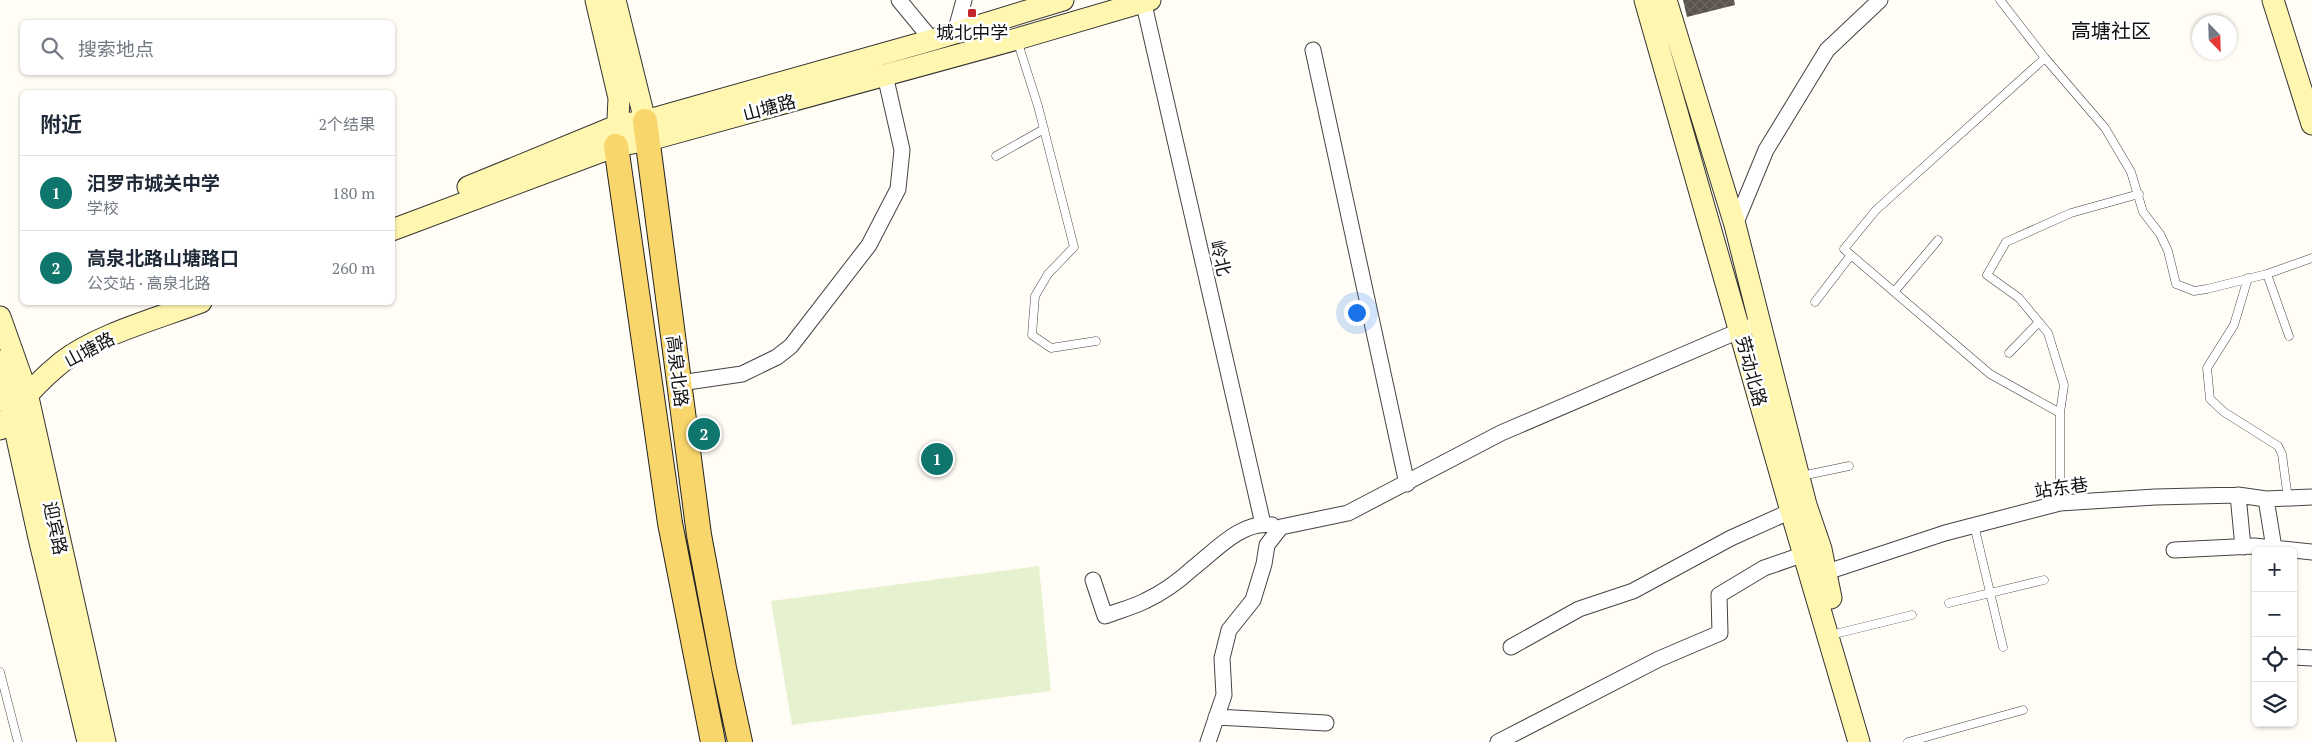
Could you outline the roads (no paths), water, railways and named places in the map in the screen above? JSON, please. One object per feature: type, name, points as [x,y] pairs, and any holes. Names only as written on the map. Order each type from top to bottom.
[{"type":"main road","name":"高泉北路","points":[[647,130],[699,535],[740,742]]},
{"type":"main road","name":"高泉北路","points":[[618,136],[670,523],[713,742]]},
{"type":"street","name":"高泉北路","points":[[596,0],[619,98],[618,136]]},
{"type":"street","name":"高泉北路","points":[[615,0],[647,130]]},
{"type":"street","points":[[899,0],[932,40]]},
{"type":"street","points":[[955,33],[964,0]]},
{"type":"street","name":"山塘路","points":[[647,130],[1063,0]]},
{"type":"street","name":"劳动北路","points":[[1645,0],[1741,331],[1812,552],[1859,742]]},
{"type":"street","name":"劳动北路","points":[[1666,0],[1735,225],[1761,322],[1799,476],[1798,508]]},
{"type":"street","points":[[1735,225],[1766,150],[1827,50],[1880,0]]},
{"type":"street","points":[[2273,0],[2312,124]]},
{"type":"street","name":"山塘路","points":[[395,216],[618,136],[885,75],[1146,1]]},
{"type":"street","name":"岭北","points":[[1146,1],[1263,524]]},
{"type":"street","points":[[1312,50],[1407,484]]},
{"type":"street","points":[[680,383],[742,374],[777,357],[791,346],[869,245],[898,189],[902,150],[885,75]]},
{"type":"street","name":"山塘路","points":[[395,229],[618,136]]},
{"type":"street","name":"山塘路","points":[[0,429],[14,401],[58,355],[96,334],[168,305]]},
{"type":"street","name":"山塘路","points":[[14,401],[63,361],[99,341],[193,305]]},
{"type":"street","name":"迎宾路","points":[[0,317],[39,538],[88,742]]},
{"type":"street","points":[[1093,580],[1105,616],[1146,601],[1223,544],[1252,526],[1263,524],[1281,527],[1348,513],[1407,484],[1501,433],[1761,322]]},
{"type":"street","name":"迎宾路","points":[[0,361],[14,401],[105,742]]},
{"type":"street","points":[[2238,495],[2244,547]]},
{"type":"street","name":"站东巷","points":[[1824,573],[1974,525],[2060,503],[2155,497],[2238,495],[2266,499],[2312,497]]},
{"type":"street","points":[[2266,499],[2274,547]]},
{"type":"street","points":[[1511,647],[1579,609],[1633,591],[1731,538],[1798,508]]},
{"type":"street","points":[[1208,742],[1224,695],[1222,658],[1229,630],[1254,600],[1267,545],[1281,527]]},
{"type":"street","points":[[2174,550],[2252,547]]},
{"type":"street","points":[[2297,550],[2312,552]]},
{"type":"street","points":[[1498,742],[1660,659],[1720,633],[1720,595],[1764,568],[1812,552]]},
{"type":"street","name":"劳动北路","points":[[1812,552],[1824,573],[1839,633],[1873,742]]},
{"type":"street","points":[[2297,657],[2312,658]]},
{"type":"street","points":[[1216,717],[1326,723]]},
{"type":"lane","points":[[2000,0],[2045,58],[2105,128],[2131,172],[2144,212],[2160,234],[2168,250],[2176,284],[2194,291],[2267,274],[2312,258]]},
{"type":"lane","points":[[1017,39],[1044,129],[1074,248],[1048,274],[1035,296],[1032,336],[1051,348],[1096,341]]},
{"type":"lane","points":[[2045,58],[1876,210],[1844,249],[1990,374],[2060,413]]},
{"type":"lane","points":[[996,156],[1044,129]]},
{"type":"lane","points":[[2060,503],[2060,413],[2064,384],[2048,333],[2019,298],[1987,275],[2006,242],[2071,213],[2139,194]]},
{"type":"lane","points":[[1894,292],[1938,240]]},
{"type":"lane","points":[[1815,302],[1851,255]]},
{"type":"lane","points":[[2267,274],[2289,336]]},
{"type":"lane","points":[[2248,278],[2234,325],[2207,368],[2210,399],[2224,412],[2278,446],[2288,499]]},
{"type":"lane","points":[[2009,353],[2039,322]]},
{"type":"lane","points":[[1799,476],[1849,466]]},
{"type":"lane","points":[[1974,525],[2003,646]]},
{"type":"lane","points":[[1949,603],[2044,580]]},
{"type":"lane","points":[[1839,633],[1912,615]]},
{"type":"lane","points":[[0,672],[18,742]]},
{"type":"lane","points":[[1908,742],[2023,710]]},
{"type":"place","name":"城北中学","points":[[972,13]]},
{"type":"place","name":"高泉北路山塘路口","points":[[704,434]]},
{"type":"place","name":"汨罗市城关中学","points":[[937,459]]},
{"type":"district","name":"高塘社区","points":[[2111,30]]}]
